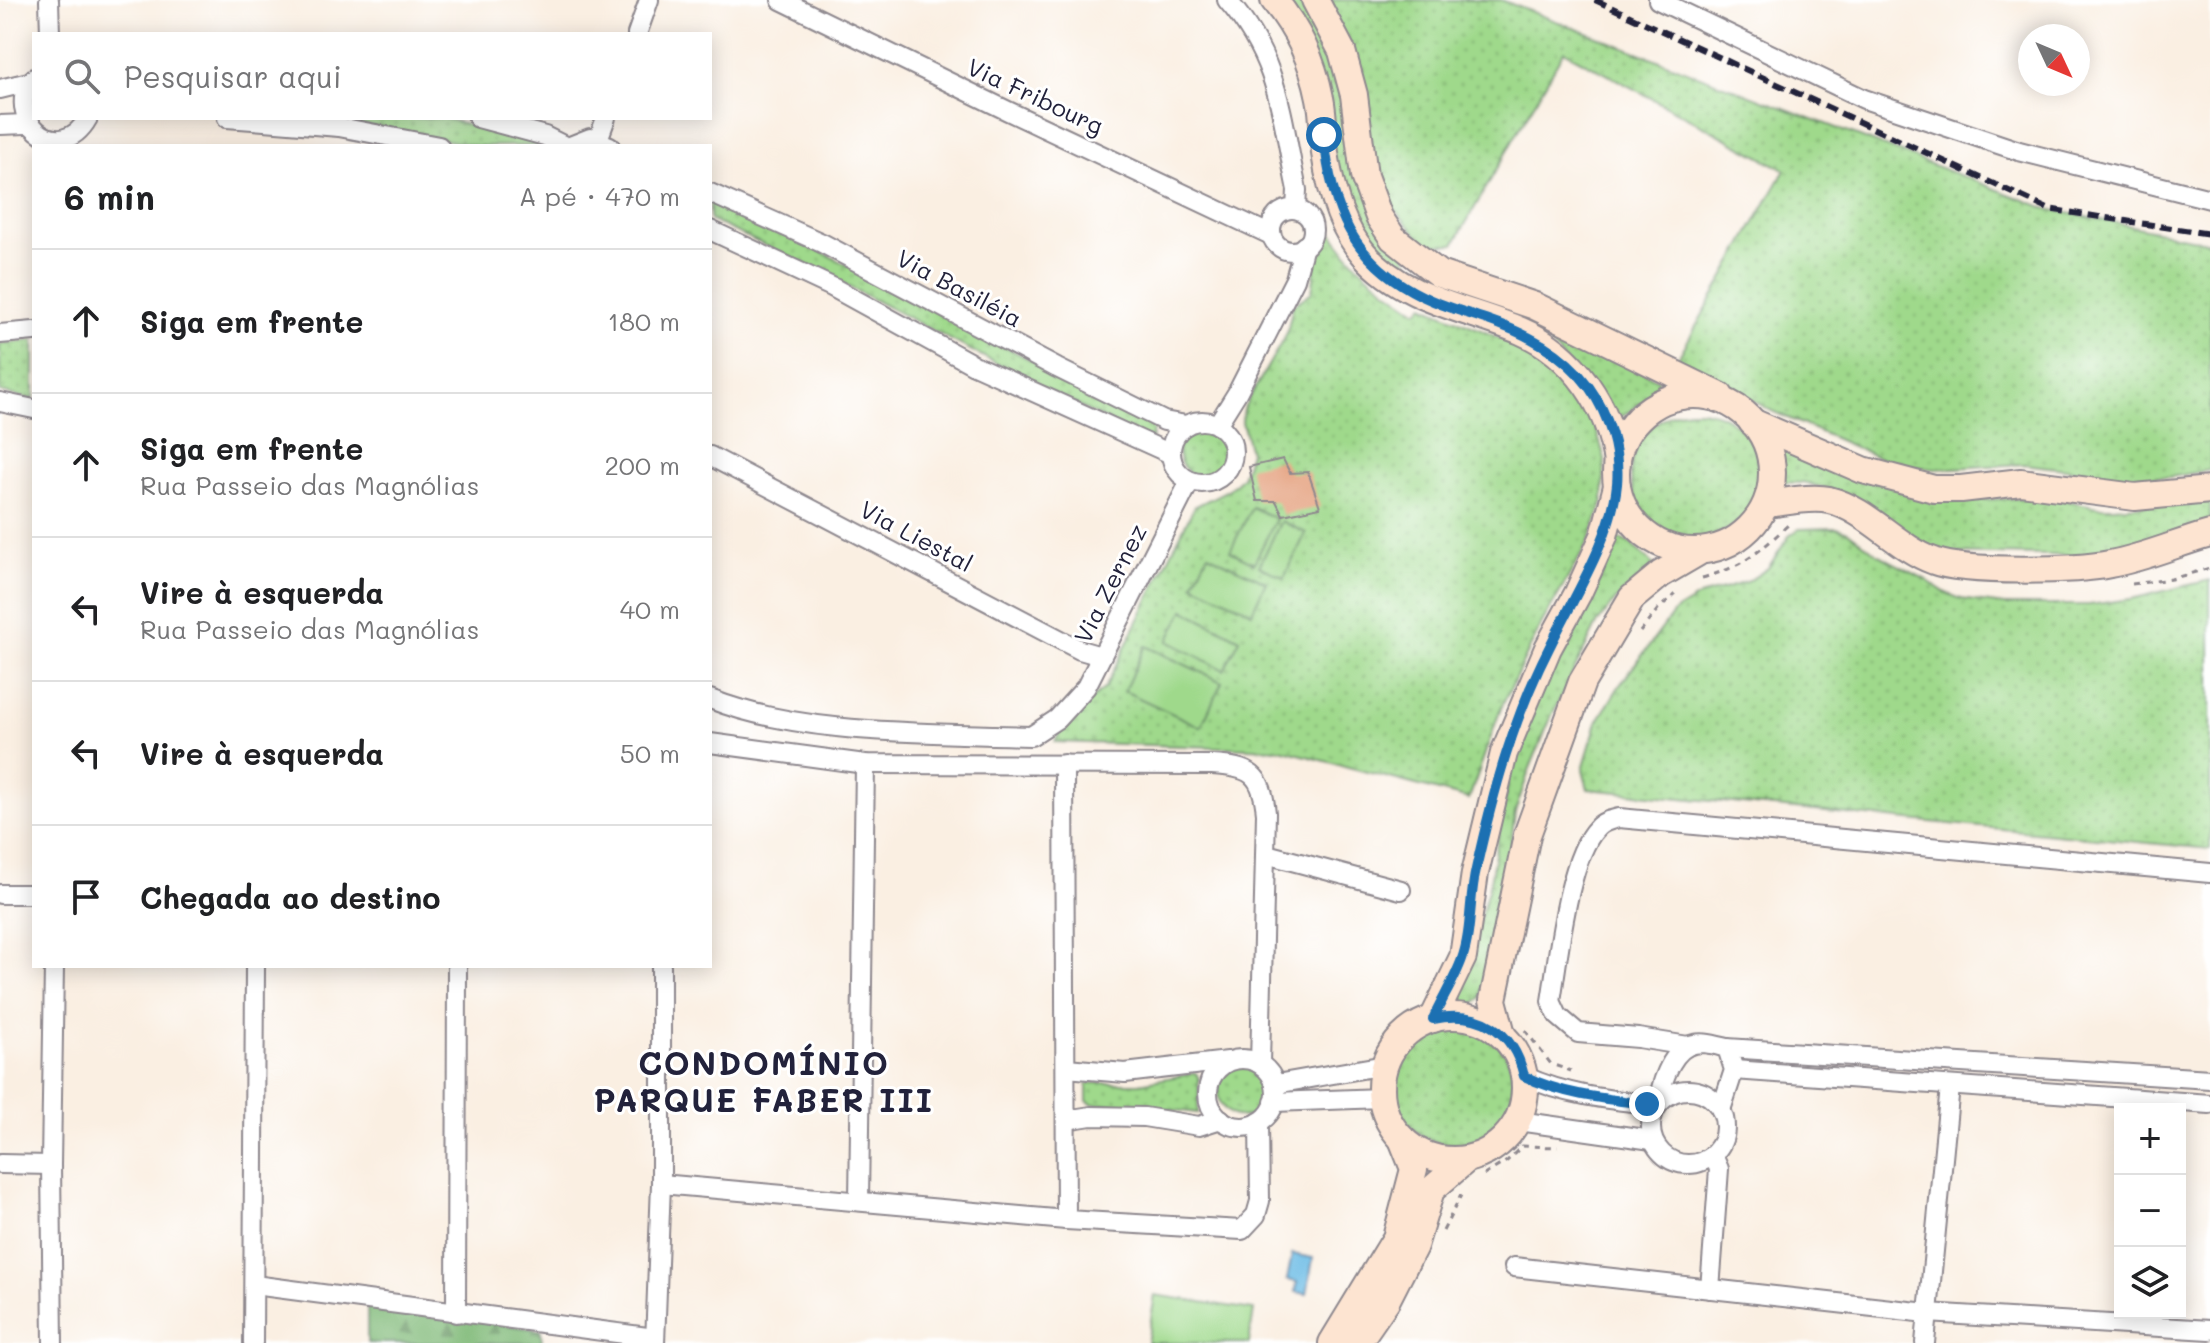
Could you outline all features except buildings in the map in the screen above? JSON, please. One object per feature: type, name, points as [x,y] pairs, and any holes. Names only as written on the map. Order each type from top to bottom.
[{"type":"street","points":[[49,0],[50,32]]},
{"type":"street","points":[[638,32],[649,0]]},
{"type":"street","name":"Via Fribourg","points":[[781,0],[1271,235]]},
{"type":"street","points":[[1227,0],[1250,29],[1273,73],[1297,190],[1296,209]]},
{"type":"street","points":[[1274,0],[1291,23],[1314,74],[1321,101],[1330,175],[1350,235],[1380,270],[1425,298],[1523,332],[1556,353],[1591,390],[1613,436],[1622,504],[1641,531],[1669,547],[1697,553]]},
{"type":"street","points":[[1315,0],[1342,51],[1354,95],[1364,176],[1379,217],[1393,238],[1439,274],[1535,306],[1720,396],[1752,422],[1766,441],[1771,457],[1768,504],[1746,531],[1733,540],[1697,553],[1661,574],[1632,598],[1582,682],[1527,835],[1493,1000],[1502,1034]]},
{"type":"street","points":[[1658,0],[1864,99],[2019,151],[2210,199]]},
{"type":"street","points":[[0,89],[32,80]]},
{"type":"street","points":[[32,80],[22,100],[26,124],[38,134],[58,143],[92,120]]},
{"type":"street","points":[[252,120],[339,127],[428,144]]},
{"type":"street","points":[[485,120],[545,136],[563,144]]},
{"type":"street","points":[[571,144],[582,139],[604,143],[606,120]]},
{"type":"street","points":[[0,125],[26,124]]},
{"type":"street","name":"Via Basiléia","points":[[712,194],[822,243],[1164,421],[1186,425]]},
{"type":"street","points":[[1289,208],[1296,209],[1303,211],[1312,222],[1312,235],[1298,250],[1284,250],[1271,235],[1272,220],[1289,208]]},
{"type":"street","points":[[712,231],[832,287],[974,365],[1171,454]]},
{"type":"street","points":[[1217,425],[1237,393],[1295,279],[1304,246]]},
{"type":"street","points":[[1425,298],[1439,274]]},
{"type":"street","points":[[0,334],[32,331]]},
{"type":"street","points":[[1433,1019],[1463,957],[1475,873],[1504,753],[1548,648],[1604,536],[1623,440],[1632,426],[1656,405],[1687,395],[1720,396]]},
{"type":"street","points":[[0,402],[32,409]]},
{"type":"street","points":[[1201,421],[1217,425],[1224,429],[1233,444],[1234,453],[1228,469],[1207,483],[1190,481],[1177,470],[1171,454],[1175,437],[1186,425],[1201,421]]},
{"type":"street","points":[[1752,422],[1863,470],[1934,489],[2021,482],[2135,497],[2210,490]]},
{"type":"street","name":"Via Liestal","points":[[712,457],[1080,650],[1101,656]]},
{"type":"street","name":"Via Zernez","points":[[712,700],[785,721],[1031,736],[1043,730],[1070,706],[1086,687],[1190,481]]},
{"type":"street","points":[[1768,504],[1826,499],[1862,515],[1913,551],[1935,562],[1958,567],[2081,567],[2110,564],[2210,534]]},
{"type":"street","points":[[712,743],[865,764],[1212,765],[1247,770],[1262,785],[1265,799],[1260,1064]]},
{"type":"street","points":[[859,1201],[865,764]]},
{"type":"street","points":[[1064,764],[1066,1220]]},
{"type":"street","points":[[2210,873],[1619,818],[1605,821],[1586,842],[1567,899],[1551,1001],[1558,1016],[1578,1033],[1688,1046],[1712,1044],[1727,1048],[2210,1079]]},
{"type":"street","points":[[1266,854],[1401,890]]},
{"type":"street","points":[[0,894],[32,894]]},
{"type":"street","points":[[53,1343],[51,1165],[54,968]]},
{"type":"street","points":[[253,1343],[255,968]]},
{"type":"street","points":[[456,1313],[457,968]]},
{"type":"street","points":[[254,1285],[655,1340],[661,1184],[661,968]]},
{"type":"street","points":[[1332,1343],[1396,1238],[1414,1169],[1402,1139],[1389,1120],[1382,1098],[1385,1065],[1392,1050],[1417,1025],[1433,1019],[1451,1015],[1487,1023],[1502,1034],[1520,1059],[1524,1076],[1524,1103],[1518,1121],[1505,1138],[1488,1151],[1467,1159],[1431,1190],[1414,1246],[1386,1301],[1357,1343]]},
{"type":"street","points":[[1658,1105],[1663,1081],[1688,1046]]},
{"type":"street","points":[[1721,1110],[1703,1093],[1691,1090],[1668,1096],[1652,1115],[1652,1140],[1667,1159],[1678,1163],[1691,1165],[1713,1155],[1724,1134],[1721,1110],[1734,1070],[1727,1048]]},
{"type":"street","points":[[1066,1068],[1125,1073],[1240,1059],[1260,1064],[1270,1072],[1275,1093],[1272,1111],[1259,1122],[1239,1126],[1221,1119],[1209,1102],[1214,1074],[1230,1061]]},
{"type":"street","points":[[1275,1093],[1385,1065]]},
{"type":"street","points":[[1734,1070],[2210,1104]]},
{"type":"street","points":[[1524,1076],[1547,1087],[1592,1097],[1658,1105]]},
{"type":"street","points":[[1925,1343],[1950,1087]]},
{"type":"street","points":[[1275,1093],[1382,1098]]},
{"type":"street","points":[[1587,1131],[1595,1111],[1592,1097]]},
{"type":"street","points":[[1066,1120],[1091,1116],[1144,1117],[1199,1126],[1221,1119]]},
{"type":"street","points":[[1518,1121],[1652,1140]]},
{"type":"street","points":[[661,1184],[1066,1220],[1242,1230],[1256,1215],[1260,1201],[1259,1122]]},
{"type":"street","points":[[1402,1139],[1432,1156],[1467,1159]]},
{"type":"street","points":[[1710,1289],[1719,1169],[1713,1155]]},
{"type":"street","points":[[0,1164],[51,1165]]},
{"type":"street","points":[[1514,1267],[1927,1313],[2210,1330]]},
{"type":"green space","points":[[1287,0],[1305,0],[1321,27],[1411,269],[1408,276],[1370,246],[1349,210]]},
{"type":"green space","points":[[1327,0],[1501,0],[2048,209],[2210,242],[2210,470],[2171,477],[2130,477],[2024,464],[1935,469],[1911,466],[1882,459],[1772,411],[1678,358],[1785,170],[1564,51],[1454,244],[1426,245],[1394,209],[1380,186]]},
{"type":"green space","points":[[324,120],[450,120],[538,144],[466,144]]},
{"type":"green space","points":[[712,201],[814,248],[1151,422],[1152,438],[1144,440],[803,263],[712,221]]},
{"type":"green space","points":[[1320,211],[1350,257],[1387,290],[1418,311],[1423,305],[1548,359],[1586,396],[1605,459],[1603,502],[1590,539],[1540,627],[1501,708],[1469,799],[1280,749],[1055,742],[1066,720],[1105,688],[1194,507],[1228,490],[1242,477],[1250,452],[1242,422],[1243,409],[1287,333],[1293,305],[1312,292]]},
{"type":"green space","points":[[1439,286],[1514,306],[1659,380],[1647,397],[1618,419],[1530,322]]},
{"type":"green space","points":[[32,340],[32,400],[0,392],[0,344]]},
{"type":"green space","points":[[1695,410],[1719,415],[1740,429],[1754,450],[1759,474],[1754,498],[1740,519],[1719,533],[1695,538],[1671,533],[1650,519],[1636,498],[1631,474],[1636,450],[1650,429],[1671,415]]},
{"type":"green space","points":[[1204,425],[1222,433],[1230,451],[1222,469],[1204,477],[1186,469],[1178,451],[1186,433]]},
{"type":"green space","points":[[1783,446],[1954,501],[2048,497],[2113,507],[2210,500],[2210,523],[2155,542],[2092,556],[1945,553],[1924,544],[1879,513],[1838,493],[1809,484],[1780,483],[1776,450]]},
{"type":"green space","points":[[1252,507],[1276,519],[1254,563],[1230,551]]},
{"type":"green space","points":[[1281,521],[1306,533],[1284,578],[1259,566]]},
{"type":"green space","points":[[1837,528],[1946,593],[1961,599],[2004,605],[2089,605],[2131,599],[2210,580],[2210,849],[1588,789],[1583,769],[1597,722],[1620,685],[1675,611],[1700,596],[1747,582],[1768,568],[1789,536],[1799,529]]},
{"type":"green space","points":[[1620,539],[1631,544],[1654,565],[1616,600],[1597,624],[1552,715],[1515,812],[1503,908],[1480,999],[1471,1006],[1462,1004],[1459,996],[1490,882],[1512,758],[1539,693]]},
{"type":"green space","points":[[1208,554],[1266,582],[1252,612],[1193,584]]},
{"type":"green space","points":[[1184,610],[1240,639],[1224,670],[1168,641]]},
{"type":"green space","points":[[1145,646],[1222,682],[1201,727],[1124,691]]},
{"type":"green space","points":[[1453,1024],[1476,1029],[1495,1042],[1508,1061],[1513,1084],[1508,1107],[1495,1126],[1476,1139],[1453,1144],[1430,1139],[1411,1126],[1398,1107],[1393,1084],[1398,1061],[1411,1042],[1430,1029]]},
{"type":"green space","points":[[1243,1067],[1261,1074],[1268,1092],[1261,1110],[1243,1117],[1225,1110],[1218,1092],[1225,1074]]},
{"type":"green space","points":[[1196,1073],[1199,1079],[1198,1113],[1134,1105],[1092,1104],[1087,1101],[1089,1083],[1139,1083]]},
{"type":"green space","points":[[1155,1295],[1254,1310],[1249,1343],[1147,1343]]},
{"type":"green space","points":[[367,1305],[541,1330],[542,1343],[367,1343]]},
{"type":"water","points":[[1292,1254],[1313,1258],[1307,1294],[1296,1292],[1297,1282],[1287,1280]]},
{"type":"railway","points":[[1595,0],[2048,209],[2210,234]]},
{"type":"district","name":"CONDOMÍNIO PARQUE FABER III","points":[[764,1082]]},
{"type":"route","points":[[1324,135],[1334,194],[1350,235],[1363,253],[1380,270],[1425,298],[1523,332],[1556,353],[1591,390],[1613,436],[1617,486],[1604,536],[1548,648],[1504,753],[1475,873],[1463,957],[1433,1019],[1451,1015],[1487,1023],[1513,1046],[1524,1076],[1547,1087],[1609,1100],[1647,1104]]}]
